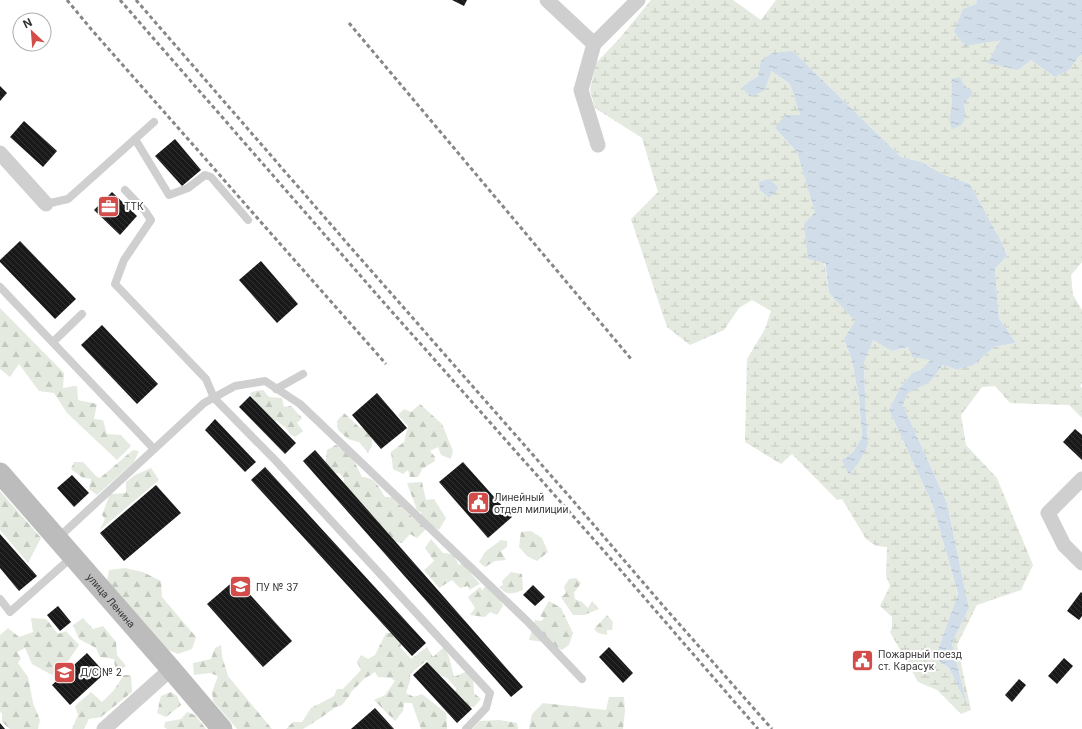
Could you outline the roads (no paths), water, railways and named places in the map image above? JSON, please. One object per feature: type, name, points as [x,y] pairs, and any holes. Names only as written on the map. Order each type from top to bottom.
[{"type":"main road","name":"улица Ленина","points":[[0,473],[73,556],[88,578],[171,669],[222,729]]},
{"type":"street","points":[[547,0],[594,44]]},
{"type":"street","points":[[598,145],[581,90],[594,44],[638,0]]},
{"type":"street","points":[[0,153],[46,204]]},
{"type":"street","points":[[1082,479],[1048,514],[1064,545],[1082,563]]},
{"type":"street","points":[[104,729],[171,669]]},
{"type":"lane","points":[[46,204],[68,199],[154,122]]},
{"type":"lane","points":[[135,140],[169,195],[188,188],[205,176],[211,177],[248,220]]},
{"type":"lane","points":[[126,190],[146,211],[151,220],[124,260],[115,284],[206,380],[214,398],[276,461],[490,693],[486,708],[466,729]]},
{"type":"lane","points":[[0,286],[154,449]]},
{"type":"lane","points":[[53,342],[82,314]]},
{"type":"lane","points":[[276,389],[303,374]]},
{"type":"lane","points":[[57,539],[204,403],[235,386],[265,381],[300,404],[527,621],[582,679]]},
{"type":"lane","points":[[0,599],[10,612],[48,583],[73,556]]},
{"type":"water","points":[[977,0],[1082,0],[1082,55],[1080,55],[1069,70],[1055,77],[1031,60],[1018,70],[988,63],[1000,40],[965,46],[954,32],[963,9],[976,4]]},
{"type":"water","points":[[793,51],[901,157],[922,162],[942,174],[970,184],[1003,245],[1007,256],[995,269],[999,318],[1016,343],[994,347],[974,365],[957,370],[943,365],[930,382],[908,393],[903,405],[947,503],[969,608],[952,643],[967,705],[949,668],[935,658],[958,594],[933,506],[889,410],[899,389],[912,373],[922,369],[930,360],[912,357],[908,347],[892,351],[873,340],[864,363],[868,444],[859,462],[849,475],[842,460],[853,452],[862,437],[859,399],[852,361],[844,339],[855,321],[829,293],[825,263],[808,259],[804,224],[815,212],[797,152],[775,128],[785,115],[800,115],[790,84],[771,71],[765,90],[750,97],[742,87],[758,76],[761,61],[772,53]]},
{"type":"water","points":[[960,77],[965,87],[970,89],[973,93],[964,104],[966,114],[962,125],[952,129],[949,120],[952,105],[952,79]]},
{"type":"water","points":[[769,179],[777,186],[778,189],[769,198],[760,190],[759,182]]},
{"type":"railway","points":[[67,0],[386,364]]},
{"type":"railway","points":[[120,0],[379,297],[604,551],[758,729]]},
{"type":"railway","points":[[136,0],[772,729]]},
{"type":"railway","points":[[349,23],[632,360]]},
{"type":"place","name":"ТТК","points":[[109,206]]},
{"type":"place","name":"Линейный отдел милиции","points":[[478,503]]},
{"type":"place","name":"ПУ № 37","points":[[240,587]]},
{"type":"place","name":"Пожарный поезд ст. Карасук","points":[[862,660]]},
{"type":"place","name":"Д/С № 2","points":[[64,672]]}]
